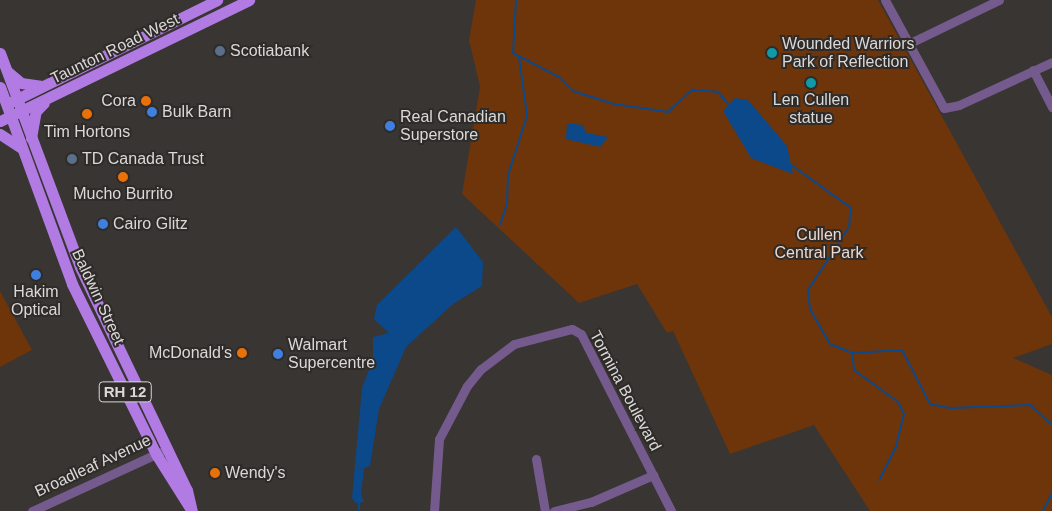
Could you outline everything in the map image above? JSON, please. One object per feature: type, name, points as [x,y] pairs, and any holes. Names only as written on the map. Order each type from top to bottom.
[{"type":"main road","name":"Taunton Road West","points":[[3,106],[216,0]]},
{"type":"main road","name":"Taunton Road West","points":[[5,119],[48,100],[233,4],[249,0]]},
{"type":"main road","name":"RH 12","points":[[0,53],[16,99]]},
{"type":"main road","points":[[6,70],[21,83],[42,86]]},
{"type":"main road","name":"Baldwin Street","points":[[0,87],[5,119],[26,146],[86,282],[167,449],[192,510]]},
{"type":"main road","name":"Baldwin Street","points":[[16,99],[21,112],[26,146],[72,284],[156,454],[192,510]]},
{"type":"main road","points":[[0,134],[26,146],[36,111],[48,100]]},
{"type":"street","points":[[886,0],[938,104],[950,108],[1052,62]]},
{"type":"street","points":[[908,44],[999,0]]},
{"type":"street","points":[[1033,70],[1052,107]]},
{"type":"street","name":"Tormina Boulevard","points":[[434,511],[439,439],[467,386],[481,369],[514,344],[572,329],[581,334],[671,511]]},
{"type":"street","name":"Broadleaf Avenue","points":[[32,511],[167,449]]},
{"type":"street","points":[[536,459],[545,511]]},
{"type":"street","points":[[554,511],[591,502],[653,475]]},
{"type":"green space","name":"Cullen Central Park","points":[[476,0],[878,0],[1052,317],[1052,344],[1013,358],[1052,375],[1052,511],[870,511],[814,425],[730,454],[673,331],[667,333],[637,284],[579,303],[462,194],[480,87],[469,40]]},
{"type":"green space","points":[[0,291],[32,350],[0,367]]},
{"type":"water","points":[[735,98],[748,100],[787,146],[793,174],[751,158],[723,111]]},
{"type":"water","points":[[567,123],[582,125],[587,133],[608,137],[600,147],[566,139]]},
{"type":"water","points":[[456,227],[483,262],[482,286],[453,304],[406,347],[379,409],[370,466],[364,468],[361,494],[364,502],[356,503],[352,498],[362,388],[373,359],[373,337],[389,333],[374,319],[377,305]]},
{"type":"waterway","points":[[516,0],[513,53],[559,77],[573,91],[614,104],[668,112],[692,90],[718,92],[728,104]]},
{"type":"waterway","points":[[500,225],[507,203],[508,175],[527,116],[519,57]]},
{"type":"waterway","points":[[790,164],[851,208],[849,227],[808,290],[810,309],[830,344],[852,353],[902,350],[930,404],[951,408],[1030,405],[1052,425]]},
{"type":"waterway","points":[[852,353],[854,370],[898,402],[904,414],[896,447],[879,480]]},
{"type":"waterway","points":[[1043,511],[1052,493]]},
{"type":"waterway","points":[[359,502],[359,510]]},
{"type":"place","name":"Scotiabank","points":[[220,51]]},
{"type":"place","name":"Wounded Warriors Park of Reflection","points":[[772,53]]},
{"type":"place","name":"Len Cullen statue","points":[[811,83]]},
{"type":"place","name":"Cora","points":[[146,101]]},
{"type":"place","name":"Bulk Barn","points":[[152,112]]},
{"type":"place","name":"Tim Hortons","points":[[87,114]]},
{"type":"place","name":"Real Canadian Superstore","points":[[390,126]]},
{"type":"place","name":"TD Canada Trust","points":[[72,159]]},
{"type":"place","name":"Mucho Burrito","points":[[123,177]]},
{"type":"place","name":"Cairo Glitz","points":[[103,224]]},
{"type":"place","name":"Hakim Optical","points":[[36,275]]},
{"type":"place","name":"McDonald's","points":[[242,353]]},
{"type":"place","name":"Walmart Supercentre","points":[[278,354]]},
{"type":"place","name":"Wendy's","points":[[215,473]]}]
